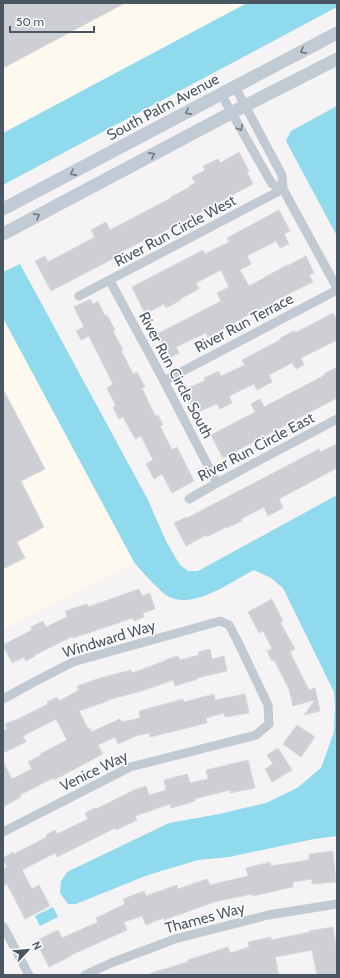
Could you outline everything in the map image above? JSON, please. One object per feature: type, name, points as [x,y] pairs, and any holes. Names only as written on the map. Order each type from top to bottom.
[{"type":"main road","name":"South Palm Avenue","points":[[3,209],[337,33]]},
{"type":"main road","points":[[3,234],[245,105],[337,58]]},
{"type":"street","points":[[235,87],[282,175],[283,189],[337,289]]},
{"type":"street","points":[[221,94],[272,184],[283,189]]},
{"type":"street","name":"River Run Circle West","points":[[79,296],[283,189]]},
{"type":"street","name":"River Run Circle South","points":[[110,281],[164,381],[216,483]]},
{"type":"street","name":"River Run Terrace","points":[[164,381],[337,289]]},
{"type":"street","name":"River Run Circle East","points":[[189,499],[216,483],[337,419]]},
{"type":"street","name":"Windward Way","points":[[3,699],[73,662],[220,621],[229,625],[268,705],[269,724]]},
{"type":"street","name":"Venice Way","points":[[3,832],[130,767],[256,735],[269,724]]},
{"type":"street","name":"Thames Way","points":[[84,975],[111,963],[175,939],[268,915],[337,904]]},
{"type":"street","points":[[3,926],[29,975]]},
{"type":"shaded area","points":[[3,3],[247,3],[3,133]]},
{"type":"shaded area","points":[[3,318],[134,562],[3,630]]},
{"type":"water","points":[[247,3],[337,3],[337,7],[3,185],[3,133]]},
{"type":"water","points":[[337,106],[337,236],[286,141],[291,131]]},
{"type":"water","points":[[20,264],[147,498],[167,543],[180,565],[188,571],[198,571],[337,495],[337,836],[314,839],[229,857],[198,860],[148,875],[76,904],[68,904],[60,893],[61,881],[67,872],[169,823],[219,814],[266,803],[297,788],[321,768],[334,732],[335,706],[334,692],[283,588],[271,578],[254,570],[224,587],[201,597],[190,600],[179,600],[169,597],[164,593],[134,562],[3,318],[3,272]]},
{"type":"water","points":[[53,907],[58,917],[40,926],[35,916]]},
{"type":"building","points":[[3,3],[125,3],[3,68]]},
{"type":"building","points":[[239,152],[249,171],[247,172],[253,184],[146,241],[145,240],[121,252],[122,254],[51,291],[35,261],[45,256],[48,262],[95,237],[91,230],[106,222],[110,230],[171,198],[195,183],[192,177],[205,170],[203,166],[218,159],[220,163]]},
{"type":"building","points":[[279,210],[290,231],[284,234],[289,244],[280,248],[276,241],[247,256],[251,264],[240,270],[249,286],[306,256],[314,273],[309,275],[313,282],[274,301],[275,302],[208,337],[206,333],[176,347],[179,353],[170,358],[157,334],[221,301],[217,293],[229,287],[221,270],[196,283],[199,289],[180,299],[181,300],[166,308],[164,304],[145,314],[132,287],[203,250],[205,254],[229,242],[227,238]]},
{"type":"building","points":[[90,299],[93,304],[98,301],[105,316],[107,315],[123,350],[121,350],[133,374],[137,372],[145,387],[142,388],[155,416],[158,415],[163,425],[160,426],[172,450],[177,447],[194,481],[172,493],[162,474],[154,479],[146,464],[153,460],[141,436],[135,439],[123,417],[119,419],[113,407],[116,406],[107,388],[113,384],[89,336],[81,340],[76,331],[84,327],[74,307]]},
{"type":"building","points":[[333,313],[337,320],[337,340],[301,358],[304,365],[296,369],[292,363],[269,375],[272,382],[257,390],[254,384],[229,396],[232,403],[220,409],[217,404],[195,413],[188,397],[193,394],[190,387],[205,381],[204,378],[219,371],[221,376],[245,365],[242,360],[280,340],[280,338],[294,331],[295,333]]},
{"type":"building","points":[[337,367],[337,398],[223,458],[211,435],[255,412],[251,404],[260,399],[264,407],[325,375],[324,374]]},
{"type":"building","points":[[3,389],[45,469],[21,481],[44,527],[17,542],[25,558],[3,569]]},
{"type":"building","points":[[337,444],[337,468],[279,499],[283,508],[268,516],[264,507],[241,519],[242,521],[232,526],[226,527],[207,537],[206,535],[186,546],[174,523],[187,518],[319,449],[320,452]]},
{"type":"building","points":[[139,589],[142,596],[150,593],[155,609],[143,613],[144,617],[134,621],[133,618],[73,638],[73,636],[26,661],[24,657],[12,663],[3,645],[32,630],[31,627],[43,621],[46,627],[67,617],[65,611],[87,604],[88,607]]},
{"type":"building","points":[[272,599],[283,621],[280,622],[295,649],[290,652],[309,690],[315,688],[320,711],[304,715],[315,700],[293,706],[289,689],[274,660],[272,661],[267,651],[272,649],[263,631],[259,633],[248,612]]},
{"type":"building","points":[[210,649],[212,659],[224,656],[227,671],[197,678],[198,679],[175,686],[173,680],[145,690],[107,700],[108,701],[79,711],[88,729],[90,728],[91,732],[120,719],[122,722],[140,718],[139,711],[183,699],[184,702],[214,694],[215,700],[245,694],[249,713],[225,717],[224,713],[206,718],[207,723],[150,737],[149,733],[136,736],[118,744],[115,737],[98,745],[103,754],[54,780],[53,778],[20,795],[21,797],[3,807],[3,762],[12,779],[32,769],[28,762],[67,740],[56,719],[23,736],[26,742],[3,753],[3,731],[7,729],[5,724],[48,704],[47,702],[57,697],[59,701],[79,690],[77,686],[131,670],[132,673],[178,656],[180,660],[199,655],[198,652]]},
{"type":"building","points":[[297,725],[315,737],[301,757],[283,744]]},
{"type":"building","points":[[278,748],[292,770],[272,782],[265,769],[273,764],[267,755]]},
{"type":"building","points":[[248,760],[255,788],[230,793],[230,790],[194,799],[195,801],[171,808],[170,804],[135,816],[137,820],[116,830],[115,828],[57,857],[55,853],[22,870],[32,889],[39,885],[50,906],[25,919],[7,884],[3,886],[3,869],[7,867],[3,858],[47,837],[46,835],[55,830],[57,834],[88,819],[85,813],[146,786],[149,795],[166,790],[164,780],[187,774],[190,783],[208,779],[206,770]]},
{"type":"building","points":[[333,851],[336,882],[312,884],[312,879],[293,882],[293,887],[253,896],[252,894],[214,902],[146,925],[142,916],[124,922],[127,930],[71,955],[49,967],[36,941],[58,930],[62,938],[98,922],[96,918],[125,904],[123,899],[144,891],[146,896],[177,885],[178,889],[207,879],[210,885],[248,876],[246,868],[270,862],[271,866],[309,860],[309,854]]},
{"type":"building","points":[[333,927],[337,951],[337,975],[317,975],[312,950],[275,957],[279,975],[151,975],[151,973],[188,962],[188,960],[228,947],[230,953],[249,947],[248,942],[271,937],[271,940]]}]
